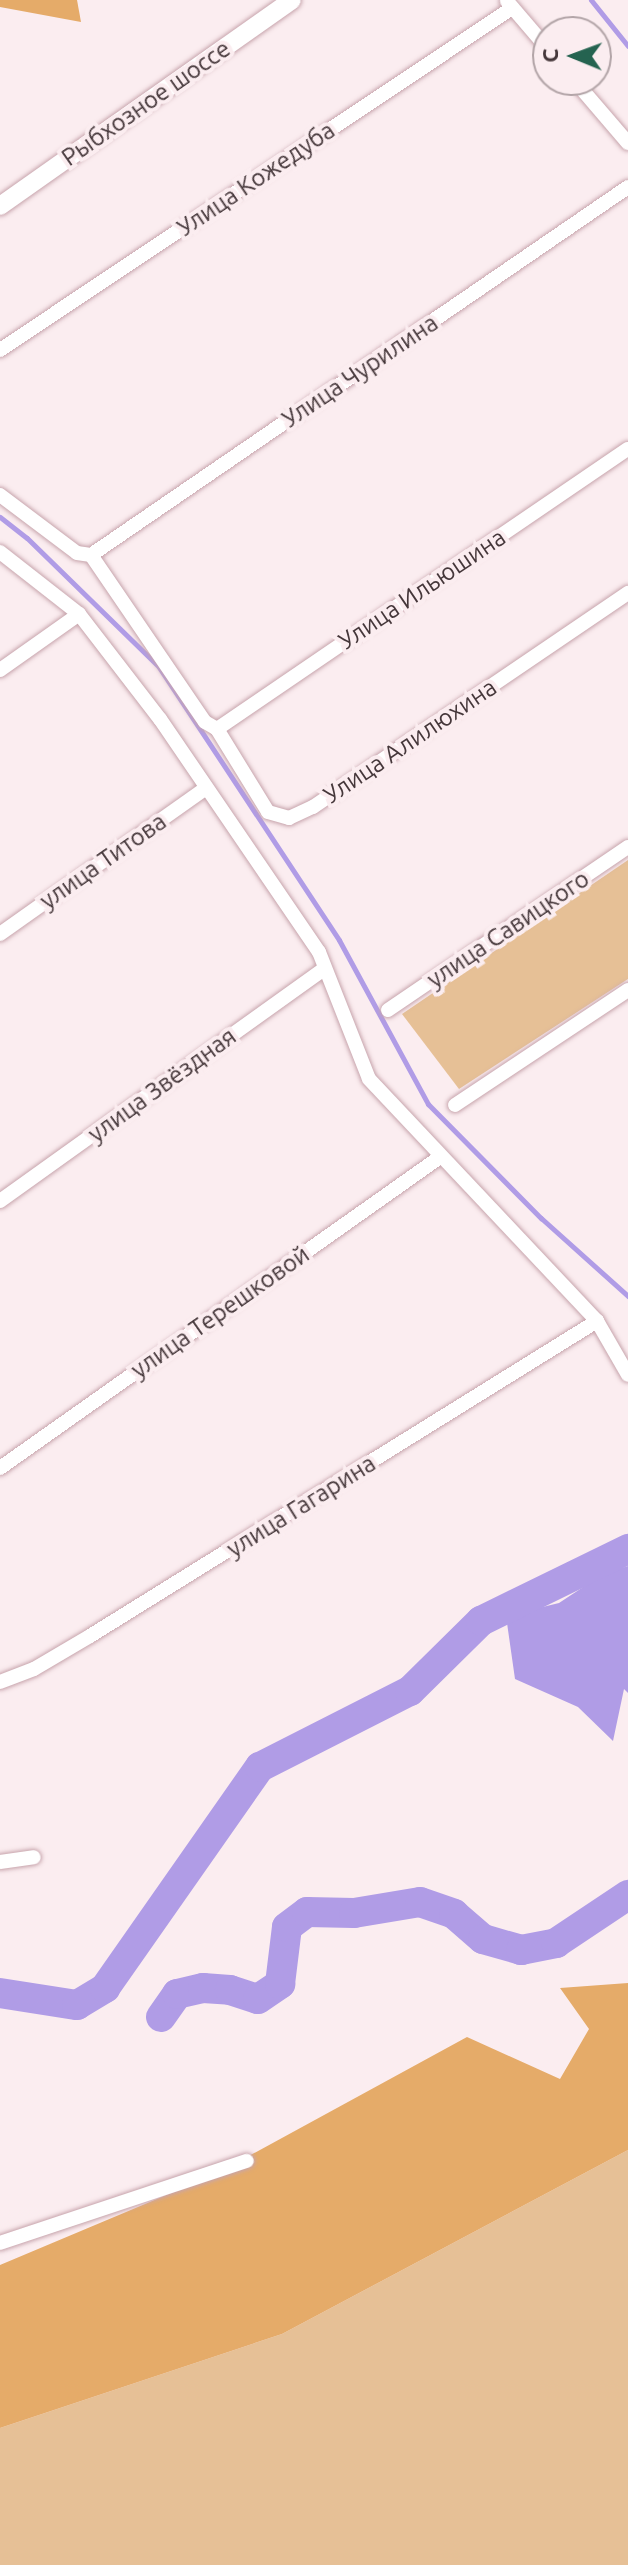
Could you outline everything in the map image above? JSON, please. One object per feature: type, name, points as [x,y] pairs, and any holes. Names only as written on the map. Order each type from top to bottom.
[{"type":"street","name":"Рыбхозное шоссе","points":[[0,206],[292,0]]},
{"type":"street","points":[[509,4],[532,31]]},
{"type":"street","name":"Улица Кожедуба","points":[[0,350],[509,4]]},
{"type":"street","points":[[588,96],[628,143]]},
{"type":"street","name":"Улица Чурилина","points":[[91,555],[628,187]]},
{"type":"street","name":"Улица Ильюшина","points":[[217,729],[628,449]]},
{"type":"street","points":[[0,495],[77,553],[91,555]]},
{"type":"street","points":[[0,552],[79,614],[160,719],[319,952],[369,1079],[597,1321],[628,1375]]},
{"type":"street","name":"Улица Алилюхина","points":[[91,555],[205,722],[217,729],[268,812],[289,818],[313,807],[628,593]]},
{"type":"street","points":[[0,670],[79,614]]},
{"type":"street","name":"улица Титова","points":[[0,934],[206,788]]},
{"type":"street","name":"улица Савицкого","points":[[388,1010],[628,847]]},
{"type":"street","name":"улица Звёздная","points":[[0,1201],[324,969]]},
{"type":"street","points":[[455,1105],[628,990]]},
{"type":"street","name":"улица Терешковой","points":[[0,1468],[440,1157]]},
{"type":"street","name":"улица Гагарина","points":[[0,1682],[34,1669],[90,1636],[597,1321]]},
{"type":"street","points":[[0,1862],[34,1857]]},
{"type":"street","points":[[0,2243],[247,2161]]},
{"type":"shaded area","points":[[0,0],[77,0],[81,22],[0,7]]},
{"type":"shaded area","points":[[628,860],[628,979],[459,1089],[402,1014]]},
{"type":"shaded area","points":[[628,1566],[628,1693],[624,1689],[613,1741],[578,1707],[515,1679],[506,1616],[559,1603],[603,1574]]},
{"type":"shaded area","points":[[628,1983],[628,2150],[282,2334],[0,2428],[0,2265],[214,2175],[467,2037],[560,2079],[589,2029],[560,1988]]},
{"type":"shaded area","points":[[628,2150],[628,2565],[0,2565],[0,2428],[282,2334]]},
{"type":"waterway","points":[[591,0],[628,46]]},
{"type":"waterway","points":[[0,517],[27,538],[159,667],[339,940],[428,1104],[541,1218],[628,1296]]},
{"type":"waterway","points":[[0,1993],[77,2005],[105,1988],[260,1767],[410,1691],[481,1621],[628,1549]]},
{"type":"waterway","points":[[161,2017],[177,1994],[203,1988],[230,1990],[258,1999],[280,1984],[287,1927],[307,1912],[354,1913],[420,1902],[454,1914],[483,1939],[521,1950],[556,1943],[628,1895]]}]
